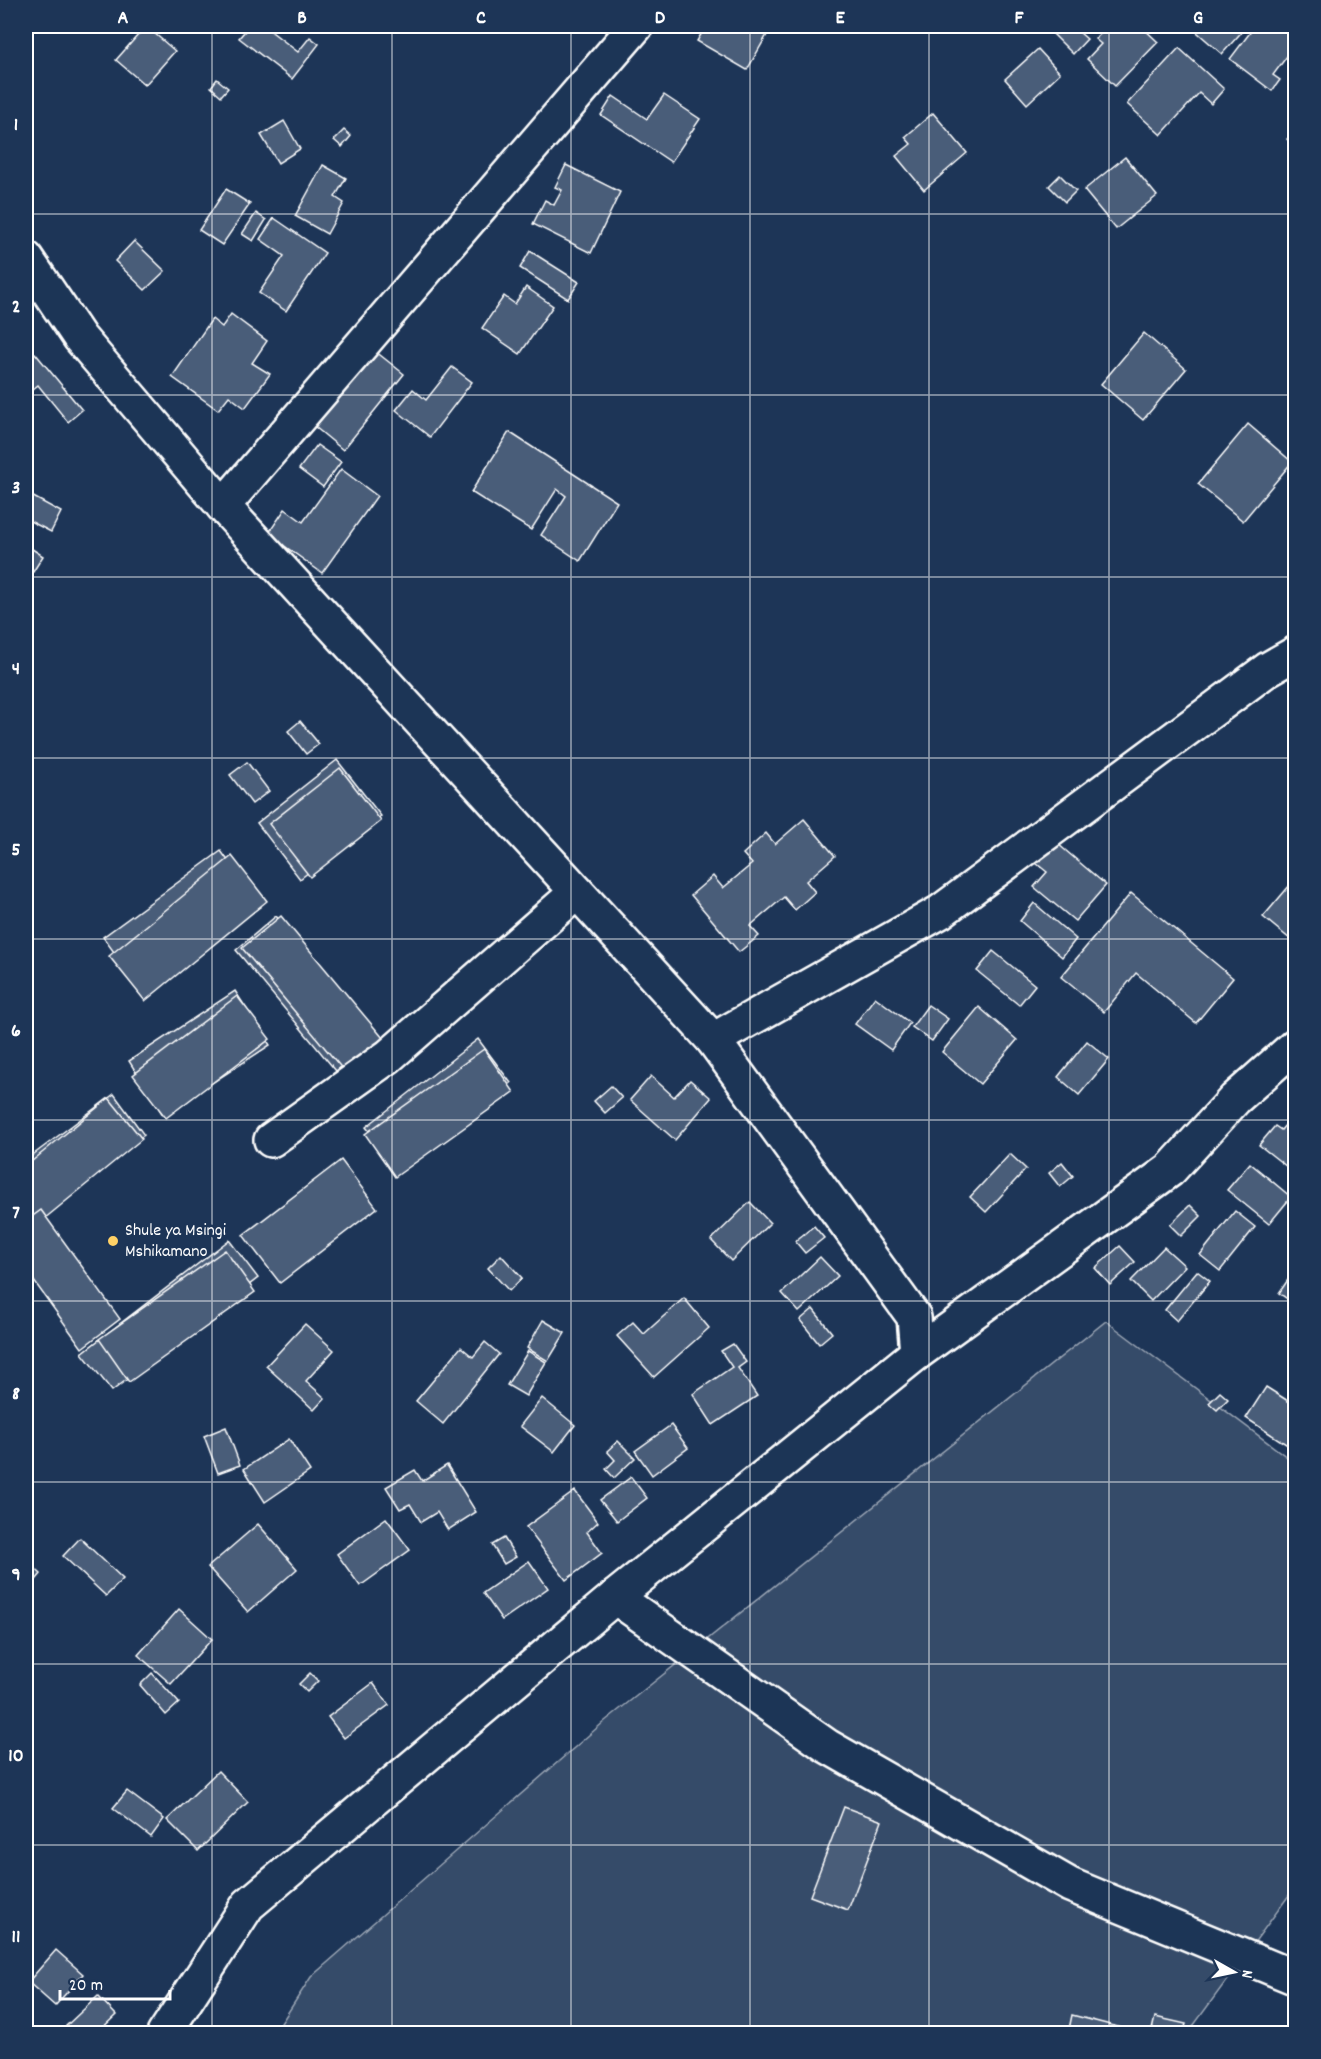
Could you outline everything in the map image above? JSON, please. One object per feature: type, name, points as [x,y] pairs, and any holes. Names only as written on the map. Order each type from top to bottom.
[{"type":"street","points":[[224,506],[636,26]]},
{"type":"street","points":[[26,258],[80,338],[224,506],[713,1040],[914,1317],[917,1353]]},
{"type":"street","points":[[713,1040],[940,912],[1268,669],[1296,653]]},
{"type":"street","points":[[272,1140],[389,1056],[577,892]]},
{"type":"street","points":[[164,2034],[248,1905],[615,1597],[917,1353],[1170,1170],[1235,1099],[1296,1045]]},
{"type":"street","points":[[615,1597],[827,1746],[1060,1879],[1296,1978]]},
{"type":"shaded area","points":[[1106,1321],[1295,1463],[1295,1887],[1188,2033],[274,2034],[311,1977],[605,1721]]},
{"type":"building","points":[[146,26],[175,51],[145,85],[116,60]]},
{"type":"building","points":[[249,26],[264,26],[298,52],[310,37],[319,44],[292,79],[239,38]]},
{"type":"building","points":[[706,26],[772,26],[747,70],[697,41]]},
{"type":"building","points":[[941,26],[953,26],[946,32]]},
{"type":"building","points":[[1059,26],[1072,26],[1087,39],[1073,54],[1052,33]]},
{"type":"building","points":[[1109,26],[1141,26],[1158,42],[1115,86],[1087,59],[1101,44],[1095,39]]},
{"type":"building","points":[[1190,26],[1247,26],[1222,54]]},
{"type":"building","points":[[1255,26],[1281,26],[1296,36],[1296,44],[1273,75],[1280,80],[1272,91],[1230,59]]},
{"type":"building","points":[[1179,48],[1224,89],[1211,104],[1199,93],[1161,135],[1127,104]]},
{"type":"building","points":[[1038,49],[1060,73],[1027,104],[1005,79]]},
{"type":"building","points":[[217,79],[228,88],[221,96],[211,87]]},
{"type":"building","points":[[664,95],[700,119],[671,162],[601,115],[613,96],[647,119]]},
{"type":"building","points":[[933,113],[967,153],[924,190],[896,156],[911,144],[905,137]]},
{"type":"building","points":[[284,121],[300,149],[278,163],[261,135]]},
{"type":"building","points":[[344,130],[351,136],[342,147],[334,140]]},
{"type":"building","points":[[1296,132],[1296,148],[1287,139]]},
{"type":"building","points":[[1125,157],[1157,196],[1116,229],[1084,190]]},
{"type":"building","points":[[323,165],[346,178],[335,197],[344,203],[327,234],[295,216]]},
{"type":"building","points":[[566,165],[620,192],[591,253],[533,224],[545,200],[554,205],[562,190],[555,187]]},
{"type":"building","points":[[1060,175],[1076,191],[1065,202],[1049,186]]},
{"type":"building","points":[[226,189],[250,204],[222,245],[199,230]]},
{"type":"building","points":[[256,213],[266,220],[253,241],[242,234]]},
{"type":"building","points":[[274,218],[325,253],[286,311],[259,293],[284,256],[260,239]]},
{"type":"building","points":[[134,241],[165,271],[145,290],[115,261]]},
{"type":"building","points":[[530,251],[579,282],[568,299],[520,268]]},
{"type":"building","points":[[526,287],[553,306],[520,354],[482,328],[504,296],[515,304]]},
{"type":"building","points":[[231,314],[267,341],[252,363],[270,374],[245,408],[229,396],[218,410],[172,377],[212,319],[222,327]]},
{"type":"building","points":[[1144,333],[1186,369],[1143,420],[1101,384]]},
{"type":"building","points":[[375,351],[404,374],[343,450],[315,427]]},
{"type":"building","points":[[35,353],[82,410],[68,422],[38,385],[26,395],[26,360]]},
{"type":"building","points":[[452,367],[472,382],[430,437],[396,410],[413,389],[426,400]]},
{"type":"building","points":[[1248,424],[1292,462],[1243,521],[1198,484]]},
{"type":"building","points":[[509,432],[617,502],[580,561],[541,535],[566,496],[557,489],[531,530],[471,492]]},
{"type":"building","points":[[317,445],[341,462],[323,487],[299,469]]},
{"type":"building","points":[[341,469],[377,496],[322,573],[268,534],[285,509],[303,522]]},
{"type":"building","points":[[26,493],[61,512],[51,532],[26,519]]},
{"type":"building","points":[[26,545],[43,556],[33,572],[26,568]]},
{"type":"building","points":[[300,721],[319,744],[306,754],[288,731]]},
{"type":"building","points":[[337,760],[381,816],[300,879],[257,823]]},
{"type":"building","points":[[247,762],[269,791],[252,804],[230,775]]},
{"type":"building","points":[[340,768],[381,821],[310,877],[269,824]]},
{"type":"building","points":[[804,819],[835,856],[806,881],[815,892],[795,910],[784,897],[750,926],[759,936],[739,952],[691,895],[713,876],[723,888],[752,864],[743,854],[766,833],[775,844]]},
{"type":"building","points":[[1051,838],[1106,885],[1075,921],[1034,887],[1047,872],[1032,860]]},
{"type":"building","points":[[221,851],[261,906],[143,992],[103,937]]},
{"type":"building","points":[[232,856],[267,901],[145,1001],[109,956]]},
{"type":"building","points":[[1296,878],[1296,944],[1263,917]]},
{"type":"building","points":[[1131,893],[1233,978],[1196,1023],[1136,973],[1104,1012],[1061,977]]},
{"type":"building","points":[[1034,903],[1076,939],[1062,957],[1020,921]]},
{"type":"building","points":[[276,916],[376,1038],[336,1071],[236,950]]},
{"type":"building","points":[[281,916],[383,1038],[344,1071],[242,948]]},
{"type":"building","points":[[993,951],[1035,985],[1019,1005],[977,971]]},
{"type":"building","points":[[235,991],[270,1045],[163,1115],[129,1061]]},
{"type":"building","points":[[237,996],[270,1039],[166,1118],[133,1075]]},
{"type":"building","points":[[875,997],[910,1023],[891,1050],[855,1024]]},
{"type":"building","points":[[928,1005],[948,1019],[932,1041],[912,1027]]},
{"type":"building","points":[[979,1007],[1017,1040],[980,1084],[942,1052]]},
{"type":"building","points":[[478,1039],[511,1083],[400,1170],[366,1127]]},
{"type":"building","points":[[1087,1041],[1109,1059],[1079,1095],[1058,1077]]},
{"type":"building","points":[[484,1049],[514,1092],[395,1177],[365,1134]]},
{"type":"building","points":[[651,1076],[674,1097],[690,1080],[711,1098],[675,1140],[630,1100]]},
{"type":"building","points":[[611,1086],[622,1098],[605,1113],[594,1101]]},
{"type":"building","points":[[114,1094],[144,1135],[31,1220],[26,1213],[26,1160]]},
{"type":"building","points":[[109,1098],[142,1139],[33,1228],[26,1218],[26,1166]]},
{"type":"building","points":[[1296,1112],[1296,1174],[1259,1145],[1275,1126],[1281,1130]]},
{"type":"building","points":[[1010,1154],[1026,1169],[986,1212],[970,1197]]},
{"type":"building","points":[[341,1160],[377,1208],[280,1283],[243,1235]]},
{"type":"building","points":[[1062,1162],[1073,1176],[1060,1187],[1049,1173]]},
{"type":"building","points":[[1250,1163],[1291,1197],[1269,1224],[1227,1190]]},
{"type":"building","points":[[750,1202],[770,1223],[731,1261],[711,1240]]},
{"type":"building","points":[[1190,1205],[1201,1216],[1181,1236],[1170,1225]]},
{"type":"building","points":[[41,1210],[120,1319],[82,1348],[26,1270],[26,1221]]},
{"type":"building","points":[[1235,1211],[1255,1227],[1220,1271],[1200,1255]]},
{"type":"building","points":[[814,1226],[824,1238],[805,1253],[795,1241]]},
{"type":"building","points":[[229,1240],[258,1278],[112,1391],[82,1353]]},
{"type":"building","points":[[1120,1246],[1135,1262],[1110,1285],[1095,1268]]},
{"type":"building","points":[[1164,1247],[1185,1266],[1151,1301],[1131,1281]]},
{"type":"building","points":[[225,1250],[255,1292],[129,1382],[99,1339]]},
{"type":"building","points":[[501,1255],[522,1278],[509,1291],[488,1268]]},
{"type":"building","points":[[820,1257],[838,1276],[799,1312],[782,1293]]},
{"type":"building","points":[[1296,1268],[1296,1305],[1279,1293]]},
{"type":"building","points":[[1197,1271],[1210,1281],[1177,1321],[1165,1310]]},
{"type":"building","points":[[684,1298],[709,1328],[654,1377],[617,1336],[633,1322],[644,1334]]},
{"type":"building","points":[[813,1309],[832,1333],[819,1344],[800,1320]]},
{"type":"building","points":[[543,1320],[565,1333],[548,1361],[527,1348]]},
{"type":"building","points":[[305,1324],[334,1350],[306,1381],[325,1398],[314,1410],[266,1366]]},
{"type":"building","points":[[485,1342],[499,1354],[443,1424],[416,1401],[461,1347],[473,1357]]},
{"type":"building","points":[[733,1344],[746,1362],[738,1368],[757,1396],[713,1425],[693,1394],[732,1367],[721,1351]]},
{"type":"building","points":[[528,1351],[546,1362],[526,1396],[507,1385]]},
{"type":"building","points":[[1266,1387],[1296,1406],[1296,1436],[1289,1446],[1246,1418]]},
{"type":"building","points":[[1220,1392],[1228,1399],[1217,1410],[1209,1403]]},
{"type":"building","points":[[542,1398],[575,1425],[554,1452],[520,1426]]},
{"type":"building","points":[[671,1425],[688,1448],[652,1475],[635,1451]]},
{"type":"building","points":[[226,1427],[240,1465],[218,1473],[204,1436]]},
{"type":"building","points":[[289,1439],[310,1471],[265,1502],[244,1469]]},
{"type":"building","points":[[618,1441],[635,1458],[614,1478],[606,1469],[615,1460],[607,1451]]},
{"type":"building","points":[[447,1465],[476,1512],[448,1530],[437,1512],[421,1522],[410,1504],[400,1509],[386,1487],[415,1470],[422,1481]]},
{"type":"building","points":[[631,1477],[647,1498],[617,1521],[600,1500]]},
{"type":"building","points":[[575,1491],[598,1522],[587,1532],[602,1553],[566,1580],[526,1527]]},
{"type":"building","points":[[386,1518],[410,1550],[360,1586],[337,1554]]},
{"type":"building","points":[[258,1524],[297,1569],[248,1612],[208,1567]]},
{"type":"building","points":[[80,1538],[123,1579],[106,1596],[63,1556]]},
{"type":"building","points":[[504,1538],[516,1557],[504,1564],[492,1545]]},
{"type":"building","points":[[27,1561],[41,1574],[26,1592],[26,1563]]},
{"type":"building","points":[[529,1561],[548,1588],[502,1620],[483,1593]]},
{"type":"building","points":[[179,1609],[212,1639],[171,1684],[138,1655]]},
{"type":"building","points":[[152,1673],[179,1703],[166,1715],[140,1685]]},
{"type":"building","points":[[310,1673],[318,1681],[307,1692],[299,1684]]},
{"type":"building","points":[[373,1683],[389,1705],[344,1738],[328,1717]]},
{"type":"building","points":[[218,1771],[248,1802],[198,1851],[167,1820]]},
{"type":"building","points":[[127,1791],[164,1819],[151,1837],[113,1808]]},
{"type":"building","points":[[844,1807],[882,1821],[848,1910],[810,1896]]},
{"type":"building","points":[[56,1950],[83,1974],[55,2006],[28,1982]]},
{"type":"building","points":[[98,1996],[116,2015],[96,2034],[73,2034],[66,2026]]},
{"type":"building","points":[[1072,2015],[1145,2034],[1068,2034]]},
{"type":"building","points":[[1155,2017],[1186,2024],[1183,2034],[1151,2034]]},
{"type":"place","name":"Shule ya Msingi Mshikamano","points":[[113,1241]]}]
